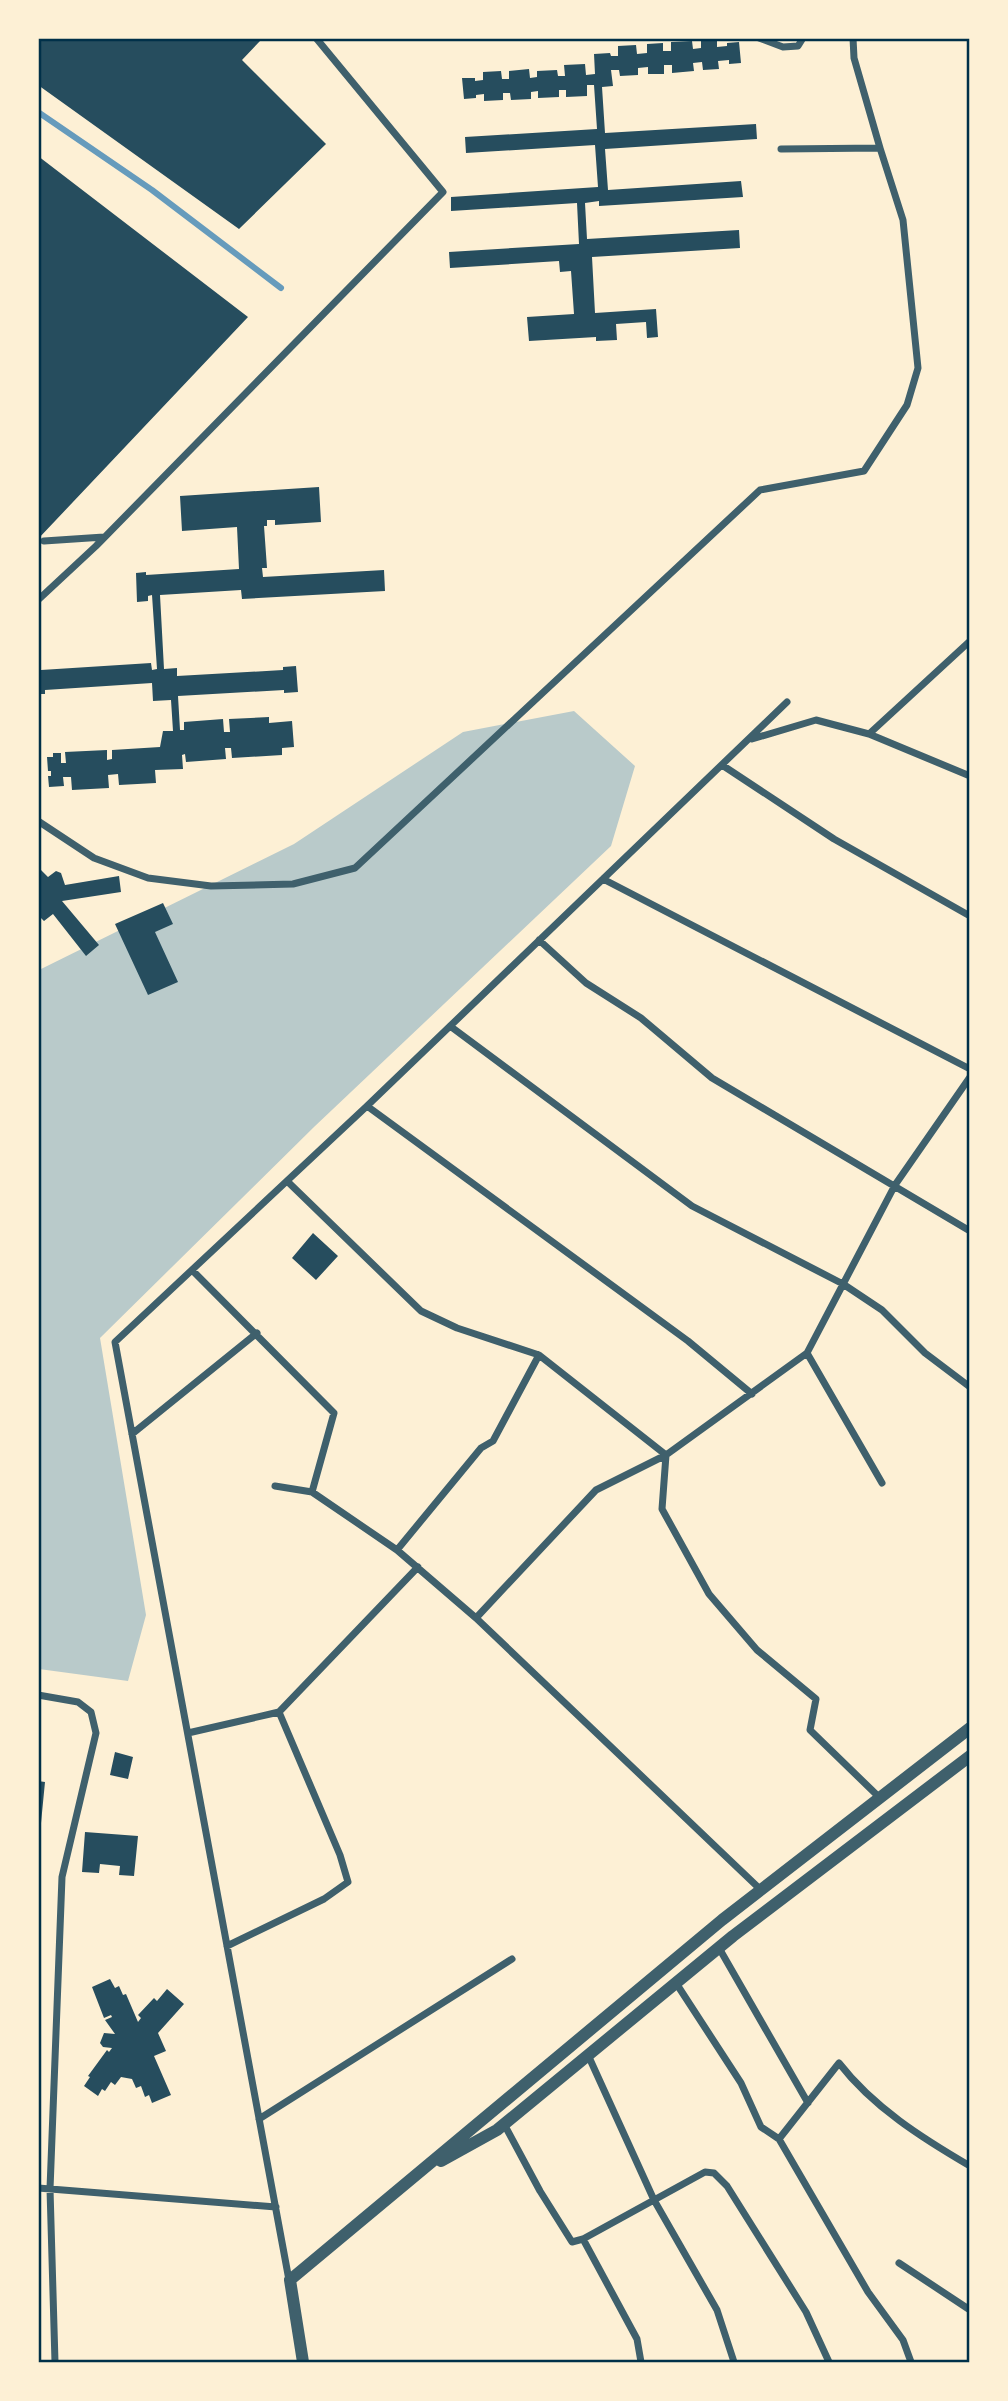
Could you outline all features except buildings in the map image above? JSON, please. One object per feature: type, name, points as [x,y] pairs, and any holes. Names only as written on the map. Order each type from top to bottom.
[{"type":"street","points":[[38,600],[105,537],[443,192],[316,38]]},
{"type":"street","points":[[759,38],[783,47],[798,47],[803,38]]},
{"type":"street","points":[[38,821],[94,858],[148,878],[211,886],[293,884],[355,867],[760,490],[864,471],[907,405],[919,368],[903,220],[854,58],[853,38]]},
{"type":"street","points":[[781,149],[880,148]]},
{"type":"street","points":[[44,541],[105,537]]},
{"type":"street","points":[[869,734],[970,641]]},
{"type":"street","points":[[303,2362],[115,1342],[367,1106],[788,702]]},
{"type":"street","points":[[748,740],[816,720],[869,734],[970,776]]},
{"type":"street","points":[[722,765],[834,839],[970,916]]},
{"type":"street","points":[[603,879],[970,1069]]},
{"type":"street","points":[[539,940],[586,983],[641,1018],[712,1078],[970,1231]]},
{"type":"street","points":[[450,1026],[692,1206],[843,1284],[881,1310],[925,1353],[970,1387]]},
{"type":"street","points":[[476,1618],[596,1490],[666,1455],[807,1353],[895,1185],[970,1077]]},
{"type":"street","points":[[367,1106],[688,1341],[752,1394]]},
{"type":"street","points":[[287,1181],[421,1311],[457,1328],[539,1355],[666,1455]]},
{"type":"street","points":[[192,1270],[334,1413],[312,1492]]},
{"type":"street","points":[[132,1434],[257,1333]]},
{"type":"street","points":[[807,1353],[882,1483]]},
{"type":"street","points":[[397,1550],[481,1448],[493,1441],[539,1355]]},
{"type":"street","points":[[666,1455],[662,1509],[709,1594],[757,1650],[816,1699],[810,1730],[880,1798]]},
{"type":"street","points":[[275,1486],[312,1492],[418,1567],[476,1618],[761,1890]]},
{"type":"street","points":[[188,1734],[279,1712],[418,1567]]},
{"type":"street","points":[[38,1695],[78,1702],[91,1712],[96,1732],[62,1877],[50,2189],[55,2362]]},
{"type":"street","points":[[227,1946],[324,1899],[348,1882],[340,1856],[279,1712]]},
{"type":"street","points":[[290,2280],[761,1890],[970,1728]]},
{"type":"street","points":[[416,2175],[504,2124],[719,1948],[970,1756]]},
{"type":"street","points":[[719,1948],[808,2103]]},
{"type":"street","points":[[259,2119],[512,1959]]},
{"type":"street","points":[[676,1983],[741,2083],[761,2127],[779,2139],[868,2292],[902,2340],[911,2362]]},
{"type":"street","points":[[588,2056],[654,2200],[717,2310],[734,2362]]},
{"type":"street","points":[[779,2139],[839,2063],[854,2082],[922,2138],[970,2166]]},
{"type":"street","points":[[504,2124],[572,2242],[583,2239],[705,2172],[715,2173],[727,2186],[806,2312],[829,2362]]},
{"type":"street","points":[[38,2188],[276,2207]]},
{"type":"street","points":[[583,2239],[637,2339],[641,2362]]},
{"type":"street","points":[[899,2263],[970,2309]]},
{"type":"shaded area","points":[[574,711],[635,766],[611,846],[314,1127],[100,1338],[146,1615],[128,1681],[39,1669],[39,970],[294,844],[463,732]]},
{"type":"waterway","points":[[38,112],[152,190],[281,288]]}]
